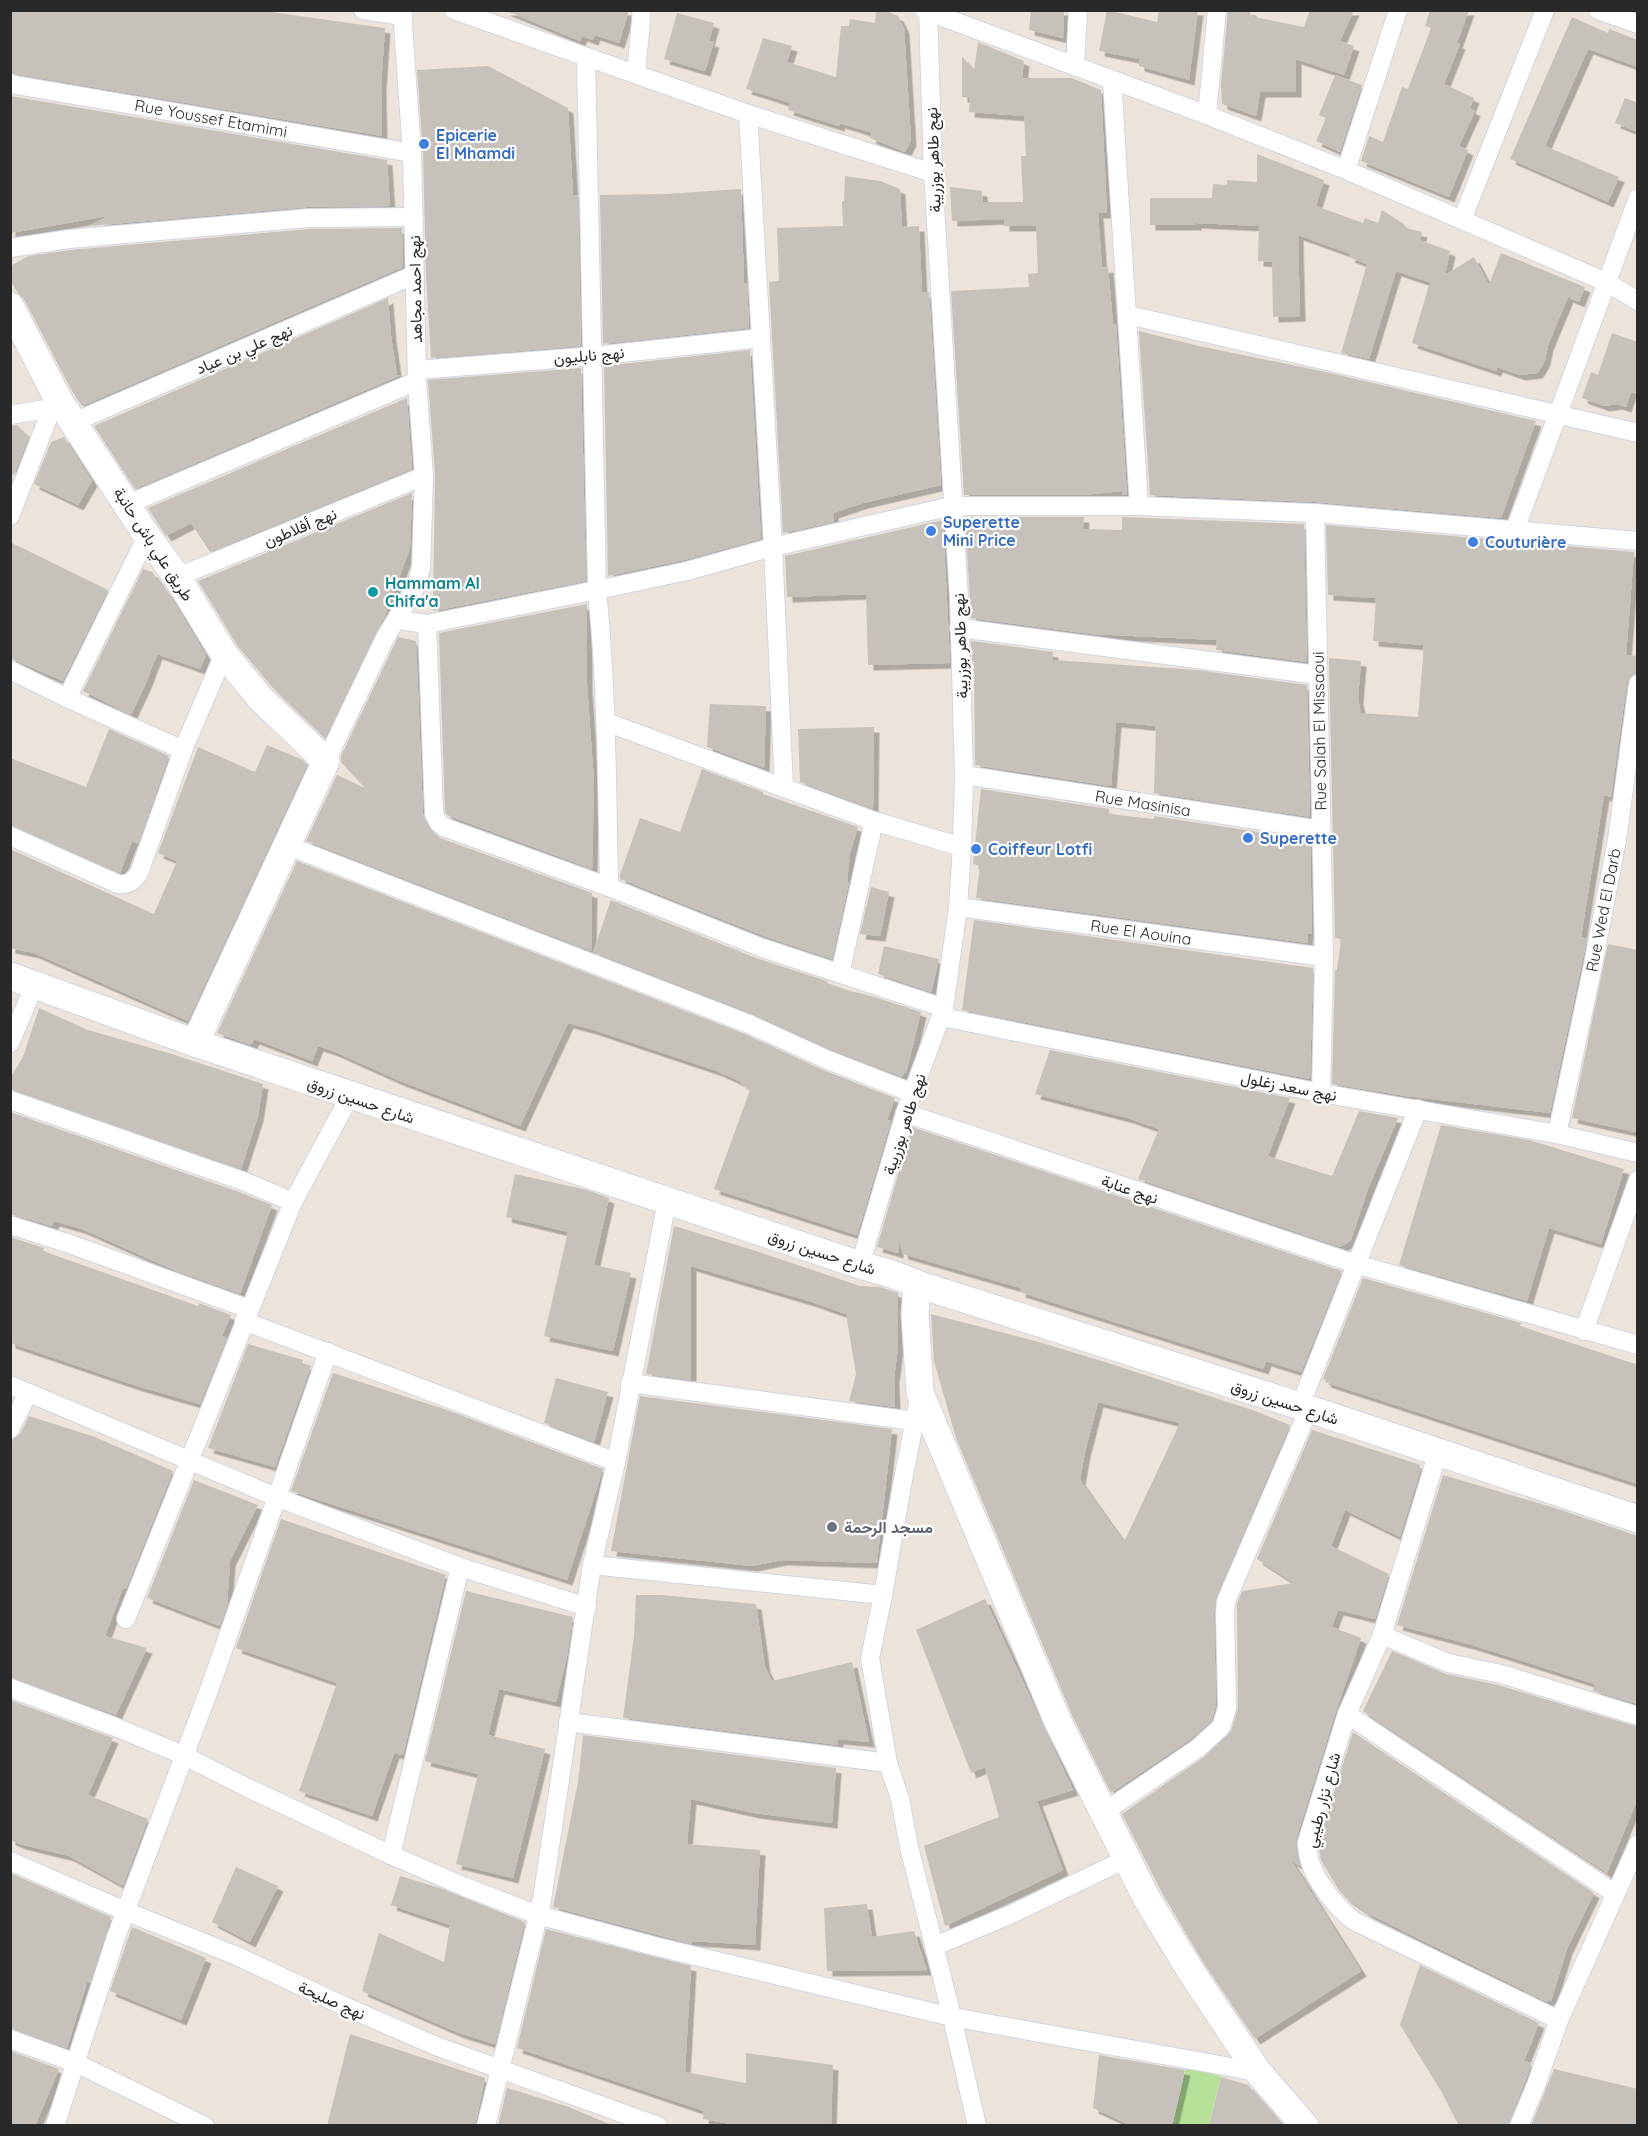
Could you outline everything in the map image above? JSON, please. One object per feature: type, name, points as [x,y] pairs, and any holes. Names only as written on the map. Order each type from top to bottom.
[{"type":"street","points":[[363,10],[403,13]]},
{"type":"street","points":[[454,10],[748,114],[933,173]]},
{"type":"street","points":[[636,74],[642,10]]},
{"type":"street","points":[[1075,66],[1078,10]]},
{"type":"street","points":[[1207,115],[1217,10]]},
{"type":"street","points":[[1346,170],[1398,10]]},
{"type":"street","points":[[1462,220],[1545,10]]},
{"type":"street","points":[[1598,10],[1638,24]]},
{"type":"street","points":[[927,11],[1207,115],[1346,170],[1606,282],[1638,301]]},
{"type":"street","name":"نهج طاهر بوزريبة","points":[[860,1265],[905,1113],[943,1013],[958,907],[962,847],[964,775],[959,598],[933,173],[927,11]]},
{"type":"street","name":"نهج احمد مجاهد","points":[[326,761],[385,638],[398,620],[415,588],[421,568],[423,476],[417,376],[412,153],[403,13]]},
{"type":"street","points":[[586,57],[585,98],[597,590],[603,642],[609,887]]},
{"type":"street","points":[[1112,80],[1139,506]]},
{"type":"street","name":"Rue Youssef Etamimi","points":[[10,84],[412,153]]},
{"type":"street","points":[[748,114],[773,547],[784,788]]},
{"type":"street","points":[[1515,530],[1638,198]]},
{"type":"street","points":[[10,248],[69,239],[308,218],[414,217]]},
{"type":"street","name":"نهج علي بن عياد","points":[[74,422],[414,275]]},
{"type":"street","name":"طريق علي باش حانبة","points":[[10,306],[55,404],[74,422],[147,536],[177,577],[224,654],[260,698],[326,761]]},
{"type":"street","points":[[1128,315],[1638,433]]},
{"type":"street","name":"نهج نابليون","points":[[128,504],[417,376],[761,338]]},
{"type":"street","points":[[10,415],[55,404]]},
{"type":"street","points":[[10,516],[55,404]]},
{"type":"street","name":"نهج أفلاطون","points":[[177,577],[423,476]]},
{"type":"street","points":[[398,620],[427,624],[597,590],[687,571],[773,547],[952,506],[1139,506],[1315,513],[1638,541]]},
{"type":"street","name":"Rue Salah El Missaoui","points":[[1315,513],[1324,957],[1321,1093]]},
{"type":"street","points":[[67,698],[147,536]]},
{"type":"street","name":"نهج سعد زغلول","points":[[427,624],[434,814],[438,822],[451,831],[609,887],[759,947],[840,974],[943,1013],[1321,1093],[1557,1134],[1638,1153]]},
{"type":"street","points":[[959,628],[1318,675]]},
{"type":"street","points":[[10,836],[118,884],[132,882],[139,873],[183,750],[224,654]]},
{"type":"street","points":[[10,670],[183,750]]},
{"type":"street","name":"Rue Wed El Darb","points":[[1557,1134],[1617,840],[1638,684]]},
{"type":"street","points":[[606,722],[874,821],[962,847]]},
{"type":"street","points":[[195,1043],[326,761]]},
{"type":"street","name":"Rue Masinisa","points":[[964,775],[1321,831]]},
{"type":"street","points":[[840,974],[874,821]]},
{"type":"street","points":[[286,845],[749,1024],[913,1093]]},
{"type":"street","name":"Rue El Aouina","points":[[958,907],[1324,957]]},
{"type":"street","points":[[10,1043],[23,980]]},
{"type":"street","name":"شارع حسين زروق","points":[[23,980],[195,1043],[350,1096],[1638,1519]]},
{"type":"street","points":[[126,1619],[293,1202],[350,1096]]},
{"type":"street","points":[[10,1101],[243,1180],[293,1202]]},
{"type":"street","points":[[1104,1812],[1198,1748],[1221,1726],[1227,1708],[1226,1601],[1304,1408],[1356,1264],[1418,1109]]},
{"type":"street","name":"نهج عنابة","points":[[905,1113],[1356,1264],[1638,1346]]},
{"type":"street","points":[[1584,1331],[1638,1180]]},
{"type":"street","points":[[486,2126],[542,1900],[592,1565],[616,1462],[667,1201]]},
{"type":"street","points":[[10,1225],[67,1243],[247,1315],[328,1352],[616,1462]]},
{"type":"street","points":[[917,1284],[915,1315],[920,1393],[884,1595],[870,1658],[888,1763],[900,1799],[909,1847],[935,1946],[976,2126]]},
{"type":"street","points":[[55,2126],[125,1911],[209,1690],[328,1352]]},
{"type":"street","points":[[630,1383],[914,1421]]},
{"type":"street","points":[[10,1385],[276,1497],[460,1567],[587,1607]]},
{"type":"street","points":[[10,1429],[28,1393]]},
{"type":"street","points":[[920,1393],[1058,1722],[1147,1899],[1190,1970],[1258,2072],[1305,2126]]},
{"type":"street","name":"شارع نزار رطيبي","points":[[1438,1452],[1382,1635],[1347,1714],[1307,1842],[1307,1852],[1309,1861],[1333,1904],[1354,1921],[1559,2020]]},
{"type":"street","points":[[592,1565],[884,1595]]},
{"type":"street","points":[[392,1855],[460,1567]]},
{"type":"street","points":[[1382,1635],[1448,1663],[1501,1674],[1638,1716]]},
{"type":"street","points":[[10,1688],[183,1755],[392,1855],[465,1887],[538,1915],[654,1946],[952,2018],[1258,2072]]},
{"type":"street","points":[[1347,1714],[1614,1893]]},
{"type":"street","points":[[568,1722],[888,1763]]},
{"type":"street","points":[[1519,2126],[1559,2020],[1614,1893],[1638,1844]]},
{"type":"street","points":[[935,1946],[1014,1913],[1126,1859]]},
{"type":"street","name":"نهج صليحة","points":[[10,1861],[237,1956],[436,2046],[658,2126]]},
{"type":"street","points":[[10,2039],[76,2062],[205,2126]]},
{"type":"green space","points":[[1186,2068],[1221,2076],[1209,2125],[1172,2126]]},
{"type":"building","points":[[10,10],[257,10],[385,28],[381,85],[382,136],[10,73]]},
{"type":"building","points":[[504,10],[629,10],[619,43],[595,35],[593,40],[582,36],[580,41]]},
{"type":"building","points":[[876,10],[884,10],[898,16],[904,28],[911,141],[905,152],[870,138],[872,133],[840,123],[839,126],[788,110],[790,103],[746,89],[763,38],[792,46],[787,62],[836,77],[841,26],[849,26],[850,19],[875,23]]},
{"type":"building","points":[[1031,10],[1064,10],[1063,38],[1029,30]]},
{"type":"building","points":[[1107,10],[1157,22],[1159,10],[1198,10],[1189,80],[1139,66],[1139,59],[1099,51]]},
{"type":"building","points":[[1228,10],[1251,10],[1250,16],[1304,27],[1310,10],[1354,10],[1340,41],[1354,46],[1344,75],[1296,59],[1296,92],[1260,92],[1256,116],[1222,104],[1221,85]]},
{"type":"building","points":[[1430,10],[1469,10],[1457,43],[1460,44],[1444,84],[1474,98],[1470,108],[1475,111],[1459,146],[1468,150],[1449,197],[1361,161],[1369,136],[1383,142],[1402,87],[1408,89],[1431,28],[1425,26]]},
{"type":"building","points":[[677,13],[714,23],[709,41],[714,42],[705,71],[664,59]]},
{"type":"building","points":[[1572,17],[1608,33],[1609,29],[1638,40],[1638,67],[1588,49],[1545,146],[1619,177],[1608,202],[1510,159]]},
{"type":"building","points":[[978,42],[1024,61],[1022,78],[1072,78],[1101,90],[1107,213],[1098,213],[1102,268],[1108,267],[1113,324],[1116,325],[1127,495],[1122,495],[1122,491],[1084,495],[964,495],[951,291],[1029,287],[1028,274],[1038,273],[1036,226],[1004,226],[1004,219],[952,221],[950,187],[982,191],[983,202],[1023,202],[1021,156],[1026,156],[1024,116],[969,112],[970,98],[962,97],[962,56],[974,71]]},
{"type":"building","points":[[488,66],[568,108],[573,195],[578,195],[581,346],[431,358],[426,276],[423,152],[417,70]]},
{"type":"building","points":[[1335,75],[1362,85],[1340,152],[1316,141],[1326,118],[1319,115]]},
{"type":"building","points":[[10,96],[387,160],[390,206],[307,207],[89,226],[108,216],[10,233]]},
{"type":"building","points":[[1625,98],[1638,103],[1638,132],[1615,123]]},
{"type":"building","points":[[1257,154],[1324,180],[1316,206],[1363,223],[1365,218],[1378,223],[1382,210],[1404,224],[1406,228],[1422,232],[1420,240],[1450,251],[1445,275],[1474,257],[1489,285],[1501,253],[1585,287],[1579,302],[1568,297],[1548,345],[1545,360],[1537,373],[1520,375],[1497,367],[1496,371],[1412,343],[1429,285],[1432,283],[1396,271],[1369,359],[1341,353],[1367,264],[1349,257],[1351,254],[1298,235],[1300,316],[1273,317],[1272,262],[1258,261],[1259,226],[1196,223],[1196,225],[1150,225],[1150,198],[1212,198],[1213,184],[1227,185],[1227,180],[1257,182]]},
{"type":"building","points":[[845,176],[880,181],[900,189],[902,227],[919,226],[922,292],[929,292],[941,485],[863,503],[833,513],[834,522],[783,533],[769,282],[779,281],[777,228],[843,226],[842,201],[844,201]]},
{"type":"building","points":[[741,189],[744,283],[747,283],[749,328],[603,344],[600,195]]},
{"type":"building","points":[[402,228],[403,267],[82,406],[24,299],[10,279],[10,266],[29,256],[70,250],[309,229]]},
{"type":"building","points":[[388,298],[397,376],[401,375],[135,489],[94,426]]},
{"type":"building","points":[[1139,331],[1536,421],[1501,518],[1316,502],[1150,495]]},
{"type":"building","points":[[1612,333],[1638,342],[1638,394],[1631,392],[1626,407],[1617,404],[1604,406],[1582,398],[1591,372],[1598,375]]},
{"type":"building","points":[[750,350],[761,539],[684,560],[608,576],[604,366]]},
{"type":"building","points":[[581,368],[586,581],[433,611],[435,475],[428,380]]},
{"type":"building","points":[[407,398],[412,469],[210,552],[191,523],[166,536],[148,508]]},
{"type":"building","points":[[17,425],[29,437],[14,475],[10,473],[10,426]]},
{"type":"building","points":[[64,437],[92,481],[78,505],[34,484],[51,442]]},
{"type":"building","points":[[412,493],[410,548],[384,618],[325,738],[272,687],[237,645],[198,581]]},
{"type":"building","points":[[965,517],[1084,517],[1083,529],[1122,530],[1122,517],[1304,524],[1307,662],[1216,650],[1217,640],[1091,634],[971,618]]},
{"type":"building","points":[[943,520],[950,663],[868,665],[866,594],[787,597],[785,556]]},
{"type":"building","points":[[1326,525],[1634,552],[1626,655],[1638,656],[1638,673],[1630,677],[1627,682],[1611,797],[1604,795],[1581,937],[1587,939],[1550,1113],[1406,1096],[1332,1084],[1335,970],[1337,970],[1341,939],[1335,938],[1329,658],[1361,661],[1358,699],[1361,713],[1418,717],[1424,645],[1373,641],[1376,598],[1328,595]]},
{"type":"building","points":[[10,542],[108,590],[63,681],[10,658]]},
{"type":"building","points":[[143,569],[152,572],[165,591],[167,590],[206,655],[200,669],[157,654],[131,715],[83,691]]},
{"type":"building","points":[[587,604],[587,685],[594,783],[592,869],[447,815],[445,811],[439,633]]},
{"type":"building","points":[[398,637],[416,641],[423,814],[428,827],[440,838],[592,893],[591,951],[306,841],[337,775],[365,788],[341,762],[341,756]]},
{"type":"building","points":[[971,641],[1053,652],[1053,660],[1197,670],[1307,685],[1310,817],[1154,793],[1156,726],[1116,722],[1111,786],[975,765],[974,662],[972,662]]},
{"type":"building","points":[[710,704],[766,706],[764,768],[707,747]]},
{"type":"building","points":[[874,727],[873,809],[800,782],[798,729]]},
{"type":"building","points":[[109,729],[169,756],[138,844],[132,841],[120,873],[10,825],[10,758],[86,787]]},
{"type":"building","points":[[267,745],[303,760],[307,765],[188,1021],[34,953],[10,948],[10,849],[154,914],[177,861],[158,853],[198,747],[255,772]]},
{"type":"building","points":[[702,769],[763,792],[763,794],[858,827],[850,853],[847,882],[849,882],[832,959],[764,936],[620,879],[640,818],[680,832]]},
{"type":"building","points":[[981,789],[1109,809],[1109,814],[1154,819],[1154,816],[1310,840],[1312,934],[1308,933],[1307,943],[976,898],[980,866],[973,864]]},
{"type":"building","points":[[297,861],[745,1034],[823,1070],[895,1098],[887,1120],[891,1121],[857,1235],[714,1189],[750,1090],[739,1081],[717,1071],[591,1029],[568,1023],[520,1126],[400,1081],[318,1046],[312,1061],[254,1039],[251,1045],[217,1033]]},
{"type":"building","points":[[871,887],[889,892],[880,936],[860,934]]},
{"type":"building","points":[[611,900],[756,958],[827,981],[827,983],[850,991],[921,1012],[906,1073],[902,1077],[832,1050],[753,1014],[593,952]]},
{"type":"building","points":[[974,920],[1313,968],[1310,1079],[962,1010]]},
{"type":"building","points":[[1608,944],[1638,950],[1638,1123],[1635,1132],[1572,1118]]},
{"type":"building","points":[[884,946],[939,959],[931,992],[878,974]]},
{"type":"building","points":[[39,1008],[88,1030],[263,1084],[258,1116],[241,1169],[10,1089],[10,1078],[23,1057]]},
{"type":"building","points":[[1050,1050],[1290,1098],[1268,1156],[1332,1176],[1359,1111],[1398,1118],[1368,1189],[1351,1240],[1340,1247],[1138,1179],[1159,1129],[1128,1118],[1035,1094]]},
{"type":"building","points":[[10,1112],[272,1205],[240,1294],[174,1270],[82,1229],[54,1221],[52,1226],[10,1214]]},
{"type":"building","points":[[1441,1125],[1529,1140],[1624,1169],[1601,1244],[1549,1228],[1527,1301],[1399,1265]]},
{"type":"building","points":[[912,1127],[1342,1271],[1301,1372],[1266,1361],[1263,1369],[1020,1292],[1021,1288],[903,1254],[899,1240],[898,1253],[877,1247]]},
{"type":"building","points":[[515,1174],[587,1190],[609,1198],[594,1265],[631,1273],[613,1351],[544,1336],[568,1232],[506,1217]]},
{"type":"building","points":[[674,1226],[860,1286],[880,1287],[898,1293],[895,1407],[849,1401],[856,1374],[846,1314],[691,1266],[691,1380],[646,1374]]},
{"type":"building","points":[[10,1237],[198,1306],[199,1303],[231,1315],[222,1336],[227,1338],[200,1404],[137,1386],[10,1343]]},
{"type":"building","points":[[1363,1278],[1521,1323],[1520,1326],[1638,1365],[1638,1484],[1325,1382],[1326,1380],[1323,1379]]},
{"type":"building","points":[[931,1314],[1039,1342],[1108,1363],[1255,1411],[1290,1425],[1216,1597],[1214,1613],[1216,1706],[1211,1721],[1191,1739],[1111,1793],[1072,1715],[956,1438],[934,1361]],"holes":[[[1098,1402],[1180,1423],[1124,1542],[1080,1480]]]},
{"type":"building","points":[[248,1344],[303,1360],[302,1363],[311,1366],[275,1467],[208,1448]]},
{"type":"building","points":[[333,1373],[447,1410],[603,1469],[567,1580],[291,1491]]},
{"type":"building","points":[[556,1378],[608,1392],[594,1442],[544,1423]]},
{"type":"building","points":[[640,1396],[892,1429],[877,1563],[782,1560],[752,1566],[611,1551]]},
{"type":"building","points":[[29,1416],[95,1437],[173,1471],[105,1636],[147,1648],[116,1715],[10,1677],[10,1447]]},
{"type":"building","points":[[1312,1430],[1421,1465],[1419,1467],[1421,1468],[1400,1537],[1345,1510],[1331,1546],[1389,1574],[1375,1619],[1338,1610],[1332,1627],[1361,1638],[1296,1839],[1300,1866],[1291,1860],[1361,1971],[1255,2039],[1203,1962],[1161,1891],[1122,1814],[1204,1757],[1231,1731],[1238,1708],[1237,1604],[1242,1591],[1294,1583],[1257,1559]]},
{"type":"building","points":[[1443,1475],[1555,1508],[1638,1536],[1638,1704],[1593,1691],[1595,1684],[1472,1645],[1397,1625]]},
{"type":"building","points":[[194,1480],[258,1505],[230,1561],[227,1606],[220,1626],[147,1598]]},
{"type":"building","points":[[281,1519],[446,1575],[403,1755],[394,1753],[372,1816],[299,1791],[337,1683],[236,1648]]},
{"type":"building","points":[[466,1591],[573,1617],[556,1702],[499,1689],[488,1735],[545,1749],[513,1878],[456,1864],[478,1774],[425,1761]]},
{"type":"building","points":[[636,1595],[661,1595],[756,1604],[765,1667],[772,1681],[852,1662],[869,1742],[838,1739],[838,1745],[623,1718],[634,1636]]},
{"type":"building","points":[[985,1599],[1073,1790],[1037,1801],[1063,1870],[945,1926],[924,1846],[999,1817],[985,1767],[971,1773],[916,1630]]},
{"type":"building","points":[[1392,1651],[1446,1674],[1498,1685],[1638,1727],[1638,1798],[1607,1873],[1363,1711]]},
{"type":"building","points":[[10,1700],[113,1738],[88,1795],[148,1819],[123,1886],[69,1856],[10,1840]]},
{"type":"building","points":[[1353,1732],[1594,1893],[1567,1949],[1551,2001],[1548,1999],[1547,2002],[1369,1914],[1346,1898],[1338,1889],[1321,1860],[1318,1843]]},
{"type":"building","points":[[583,1735],[836,1768],[832,1823],[754,1813],[691,1799],[687,1844],[760,1850],[755,1945],[692,1941],[692,1944],[553,1907],[578,1782]]},
{"type":"building","points":[[236,1867],[278,1886],[250,1942],[212,1922]]},
{"type":"building","points":[[10,1873],[111,1917],[90,1983],[87,1982],[67,2048],[10,2028]]},
{"type":"building","points":[[400,1876],[440,1888],[525,1922],[495,2044],[459,2033],[362,1991],[379,1933],[444,1962],[450,1925],[391,1905]]},
{"type":"building","points":[[867,1904],[872,1937],[914,1931],[927,1970],[827,1971],[824,1908]]},
{"type":"building","points":[[132,1927],[206,1958],[181,2020],[110,1991]]},
{"type":"building","points":[[546,1929],[691,1966],[685,2072],[746,2083],[746,2053],[833,2065],[831,2126],[742,2126],[703,2119],[704,2111],[517,2048]]},
{"type":"building","points":[[1420,1965],[1539,2023],[1524,2061],[1532,2063],[1508,2126],[1459,2126],[1441,2091],[1400,2025]]},
{"type":"building","points":[[350,2034],[485,2078],[475,2126],[327,2126]]},
{"type":"building","points":[[10,2051],[59,2069],[35,2126],[10,2126]]},
{"type":"building","points":[[1099,2055],[1185,2070],[1172,2126],[1132,2126],[1093,2108]]},
{"type":"building","points":[[1554,2069],[1638,2089],[1638,2126],[1531,2126]]},
{"type":"building","points":[[1221,2077],[1248,2085],[1284,2126],[1209,2126]]},
{"type":"building","points":[[507,2088],[569,2107],[614,2126],[498,2126]]},
{"type":"place","name":"Epicerie El Mhamdi","points":[[424,144]]},
{"type":"place","name":"Superette Mini Price","points":[[931,531]]},
{"type":"place","name":"Couturière","points":[[1473,542]]},
{"type":"place","name":"Hammam Al Chifa'a","points":[[373,592]]},
{"type":"place","name":"Superette","points":[[1248,838]]},
{"type":"place","name":"Coiffeur Lotfi","points":[[976,849]]},
{"type":"place","name":"مسجد الرحمة","points":[[832,1527]]}]
